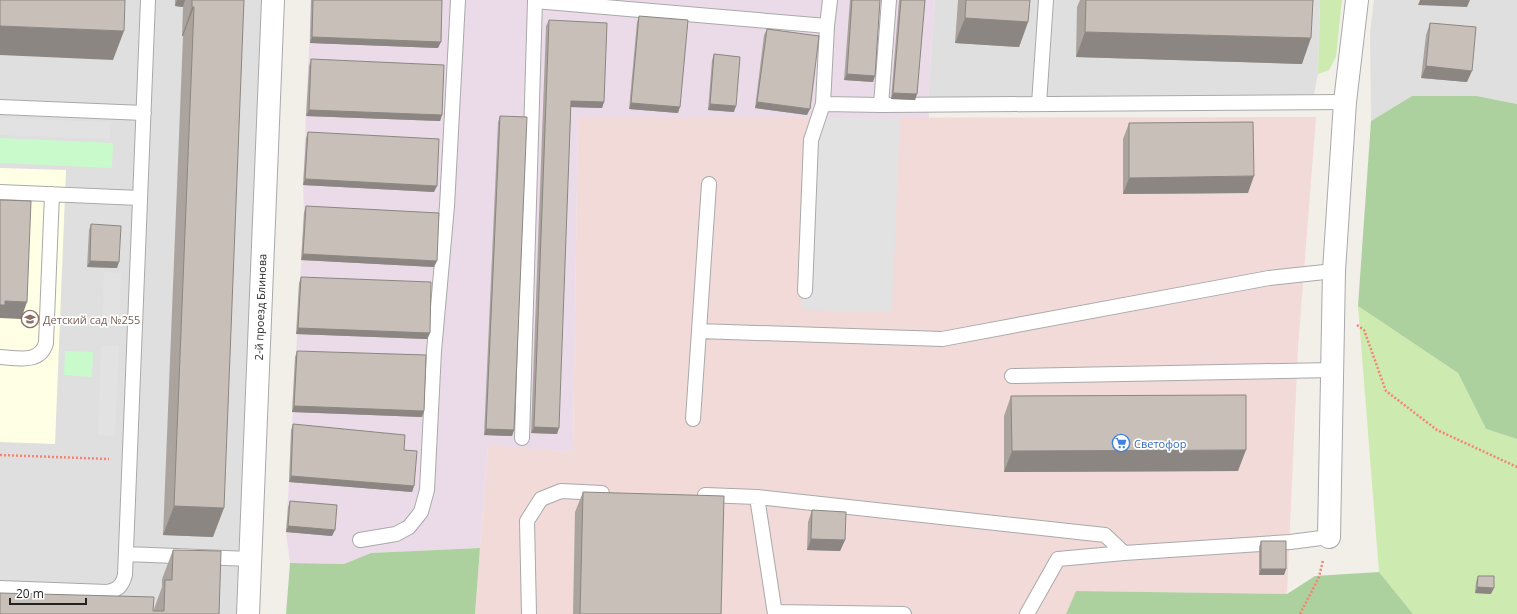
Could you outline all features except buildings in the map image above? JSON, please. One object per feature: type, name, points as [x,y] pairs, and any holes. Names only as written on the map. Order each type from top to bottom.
[{"type":"street","name":"2-й проезд Блинова","points":[[248,614],[273,0]]},
{"type":"street","points":[[1329,537],[1334,271],[1345,102],[1357,0]]},
{"type":"lane","points":[[0,588],[107,592],[116,590],[123,584],[126,554],[148,0]]},
{"type":"lane","points":[[360,540],[396,534],[409,527],[421,512],[427,490],[434,351],[447,206],[458,0]]},
{"type":"lane","points":[[805,291],[811,140],[823,104],[827,26],[830,0]]},
{"type":"lane","points":[[881,105],[888,0]]},
{"type":"lane","points":[[1039,104],[1046,0]]},
{"type":"lane","points":[[522,438],[535,1],[827,26]]},
{"type":"lane","points":[[823,104],[881,105],[1345,102]]},
{"type":"lane","points":[[0,107],[144,113]]},
{"type":"lane","points":[[693,419],[709,184]]},
{"type":"lane","points":[[0,192],[140,198]]},
{"type":"lane","points":[[0,357],[28,358],[37,356],[44,351],[46,343],[52,194]]},
{"type":"lane","points":[[699,331],[942,339],[1269,278],[1334,271]]},
{"type":"lane","points":[[1012,376],[1332,370]]},
{"type":"lane","points":[[529,614],[527,521],[541,499],[561,492],[616,493]]},
{"type":"lane","points":[[694,495],[757,497],[1105,535],[1124,553]]},
{"type":"lane","points":[[757,497],[775,613],[904,614]]},
{"type":"lane","points":[[1027,614],[1058,559],[1290,542],[1329,537]]},
{"type":"lane","points":[[126,554],[250,559]]},
{"type":"path","points":[[1334,309],[1364,330],[1386,391],[1437,430],[1517,468]]},
{"type":"path","points":[[0,455],[130,460]]},
{"type":"path","points":[[1300,614],[1319,577],[1329,537]]},
{"type":"shaded area","points":[[0,0],[267,0],[239,614],[0,614]]},
{"type":"shaded area","points":[[311,0],[935,0],[928,100],[929,118],[578,118],[573,452],[488,445],[480,548],[371,553],[344,564],[290,563],[286,532],[304,212],[303,185]]},
{"type":"shaded area","points":[[935,0],[1320,0],[1318,74],[1313,99],[928,100]]},
{"type":"shaded area","points":[[1374,0],[1517,0],[1517,104],[1477,96],[1412,96],[1371,121],[1370,33]]},
{"type":"shaded area","points":[[1316,117],[1298,348],[1287,594],[1076,591],[1066,614],[475,614],[488,444],[573,452],[578,118]]},
{"type":"shaded area","points":[[0,118],[110,122],[110,139],[0,135]]},
{"type":"shaded area","points":[[809,118],[900,118],[892,312],[801,310]]},
{"type":"shaded area","name":"Детский сад №255","points":[[0,168],[66,170],[55,444],[0,442]]},
{"type":"shaded area","points":[[104,272],[121,273],[119,327],[102,326]]},
{"type":"shaded area","points":[[101,346],[119,346],[115,436],[98,435]]},
{"type":"green space","points":[[1320,0],[1342,0],[1336,57],[1329,70],[1318,74]]},
{"type":"green space","points":[[1412,96],[1477,96],[1517,104],[1517,439],[1486,429],[1458,373],[1358,306],[1371,121]]},
{"type":"green space","points":[[0,138],[113,143],[112,168],[0,163]]},
{"type":"green space","points":[[1358,306],[1458,373],[1486,429],[1517,439],[1517,614],[1413,614],[1379,572]]},
{"type":"green space","points":[[65,351],[93,352],[92,377],[64,375]]},
{"type":"green space","points":[[480,548],[475,614],[286,614],[290,563],[344,564],[371,553]]},
{"type":"green space","points":[[1379,572],[1413,614],[1066,614],[1076,591],[1287,594],[1315,576]]},
{"type":"place","name":"Детский сад №255","points":[[30,319]]},
{"type":"place","name":"Светофор","points":[[1121,443]]}]
